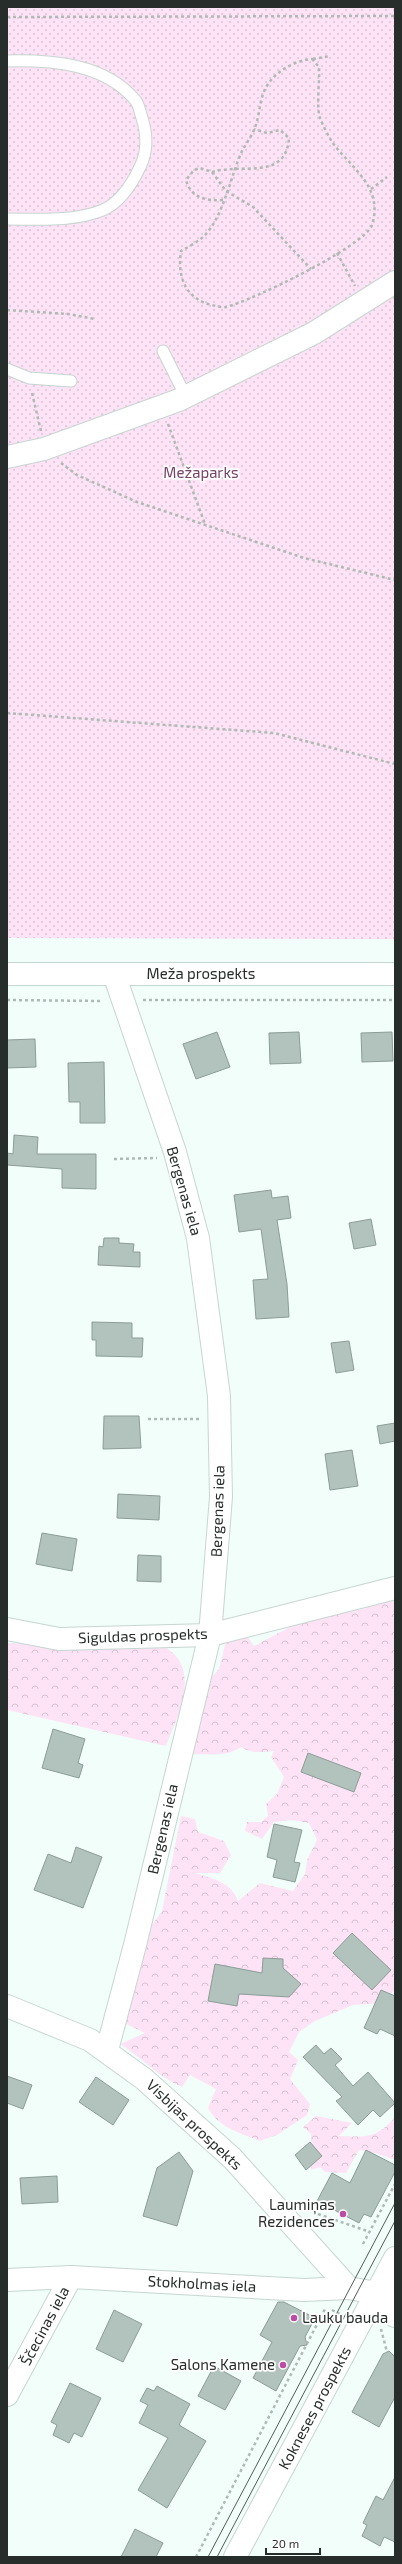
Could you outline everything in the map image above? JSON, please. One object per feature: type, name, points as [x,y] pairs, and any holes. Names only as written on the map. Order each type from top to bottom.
[{"type":"street","points":[[7,457],[44,449],[186,397],[314,333],[395,282]]},
{"type":"street","name":"Meža prospekts","points":[[7,974],[395,974]]},
{"type":"street","name":"Bergenas iela","points":[[107,2050],[135,1945],[210,1635],[221,1497],[219,1400],[198,1238],[175,1152],[115,1004],[114,974]]},
{"type":"street","name":"Siguldas prospekts","points":[[7,1629],[59,1639],[210,1635],[395,1588]]},
{"type":"street","name":"Visbijas prospekts","points":[[7,2006],[65,2028],[107,2050],[170,2101],[232,2158],[349,2288]]},
{"type":"street","name":"Kokneses prospekts","points":[[235,2557],[386,2290],[395,2258]]},
{"type":"street","name":"Stokholmas iela","points":[[7,2280],[70,2277],[304,2290],[349,2288],[357,2292],[386,2290]]},
{"type":"street","name":"Ščecinas iela","points":[[7,2395],[70,2277]]},
{"type":"street","points":[[386,2290],[387,2320]]},
{"type":"lane","points":[[7,61],[30,60],[78,66],[110,78],[137,101],[147,133],[143,160],[130,189],[104,209],[74,218],[7,219]]},
{"type":"lane","points":[[163,351],[186,397]]},
{"type":"lane","points":[[7,370],[29,378],[72,381]]},
{"type":"path","points":[[7,17],[395,16]]},
{"type":"path","points":[[312,59],[319,66],[319,116],[332,142],[352,163],[371,189],[375,206],[372,226],[360,239],[294,279],[225,308],[199,302],[184,284],[179,267],[181,252],[204,236],[216,218],[226,191],[234,179],[242,152],[254,129],[264,93],[280,71],[298,61],[330,56]]},
{"type":"path","points":[[223,200],[214,201],[195,197],[188,188],[186,180],[194,170],[200,168],[212,172],[237,167],[264,169],[277,164],[288,153],[289,138],[280,130],[266,133],[254,129]]},
{"type":"path","points":[[212,172],[226,191],[253,207],[311,269]]},
{"type":"path","points":[[371,189],[387,177]]},
{"type":"path","points":[[338,253],[363,302]]},
{"type":"path","points":[[7,310],[68,314],[95,319]]},
{"type":"path","points":[[29,378],[44,449],[77,475],[137,502],[304,558],[395,580]]},
{"type":"path","points":[[162,407],[205,525]]},
{"type":"path","points":[[7,713],[274,733],[395,764]]},
{"type":"path","points":[[7,1000],[104,1000],[115,1004],[395,1000]]},
{"type":"path","points":[[157,1151],[162,1164]]},
{"type":"path","points":[[114,1159],[157,1158]]},
{"type":"path","points":[[201,1412],[202,1427]]},
{"type":"path","points":[[148,1419],[199,1419]]},
{"type":"path","points":[[363,2244],[395,2184]]},
{"type":"path","points":[[318,2214],[370,2232]]},
{"type":"path","points":[[196,2557],[327,2307]]},
{"type":"path","points":[[387,2320],[387,2352]]},
{"type":"green space","name":"Mežaparks","points":[[7,7],[395,7],[395,939],[7,938]]},
{"type":"green space","points":[[395,1599],[395,1990],[381,2003],[353,2005],[315,2021],[299,2032],[289,2052],[298,2060],[290,2079],[310,2104],[307,2115],[277,2135],[260,2141],[231,2129],[213,2115],[208,2108],[216,2089],[190,2075],[182,2087],[173,2083],[120,2044],[145,2033],[126,2024],[149,1929],[162,1911],[181,1816],[195,1819],[198,1832],[224,1841],[231,1855],[220,1873],[195,1873],[215,1879],[226,1885],[231,1889],[238,1901],[260,1883],[293,1891],[305,1874],[307,1860],[317,1840],[309,1823],[292,1820],[274,1822],[262,1839],[245,1831],[247,1822],[261,1822],[268,1816],[266,1804],[277,1794],[284,1777],[271,1757],[274,1751],[253,1752],[241,1747],[235,1751],[222,1754],[187,1755],[206,1683],[219,1669],[226,1641],[245,1633],[254,1646],[303,1620],[363,1609]]},
{"type":"green space","points":[[7,1643],[165,1647],[176,1656],[182,1668],[185,1680],[181,1707],[166,1746],[7,1710]]},
{"type":"green space","points":[[316,2116],[352,2123],[339,2136],[356,2137],[376,2133],[395,2117],[395,2160],[375,2153],[359,2150],[346,2173],[325,2172],[320,2167],[311,2170],[311,2134],[303,2127]]},
{"type":"building","points":[[217,1032],[230,1067],[196,1079],[183,1044]]},
{"type":"building","points":[[299,1032],[301,1063],[270,1064],[269,1033]]},
{"type":"building","points":[[392,1032],[393,1061],[362,1062],[361,1033]]},
{"type":"building","points":[[35,1039],[36,1067],[7,1068],[7,1040]]},
{"type":"building","points":[[104,1062],[105,1123],[80,1123],[80,1102],[69,1102],[68,1063]]},
{"type":"building","points":[[14,1135],[38,1137],[37,1154],[96,1154],[96,1189],[62,1188],[62,1169],[7,1165],[7,1153],[13,1154]]},
{"type":"building","points":[[271,1190],[272,1198],[288,1196],[291,1218],[277,1220],[287,1284],[289,1317],[256,1319],[253,1280],[268,1279],[261,1229],[239,1232],[234,1195]]},
{"type":"building","points":[[371,1219],[376,1245],[354,1249],[349,1223]]},
{"type":"building","points":[[104,1238],[119,1238],[119,1243],[134,1244],[133,1252],[140,1252],[140,1267],[98,1265],[99,1246],[103,1247]]},
{"type":"building","points":[[92,1322],[132,1323],[132,1338],[143,1338],[142,1357],[96,1356],[96,1340],[92,1340]]},
{"type":"building","points":[[349,1341],[354,1370],[336,1373],[331,1343]]},
{"type":"building","points":[[104,1416],[139,1416],[141,1448],[103,1449]]},
{"type":"building","points":[[395,1423],[395,1441],[380,1444],[377,1426]]},
{"type":"building","points":[[352,1450],[358,1486],[330,1490],[325,1454]]},
{"type":"building","points":[[118,1494],[160,1496],[159,1520],[117,1518]]},
{"type":"building","points":[[42,1533],[77,1539],[72,1571],[36,1564]]},
{"type":"building","points":[[138,1555],[161,1556],[161,1582],[137,1581]]},
{"type":"building","points":[[53,1729],[85,1739],[78,1763],[83,1765],[79,1778],[42,1768]]},
{"type":"building","points":[[308,1753],[361,1773],[354,1792],[301,1772]]},
{"type":"building","points":[[274,1824],[302,1830],[294,1862],[300,1863],[295,1882],[273,1877],[277,1860],[267,1857]]},
{"type":"building","points":[[76,1847],[102,1857],[83,1908],[34,1890],[48,1854],[71,1863]]},
{"type":"building","points":[[352,1933],[391,1970],[372,1990],[333,1953]]},
{"type":"building","points":[[263,1958],[283,1959],[283,1968],[301,1984],[289,1997],[239,1994],[237,2006],[208,2001],[215,1964],[262,1973]]},
{"type":"building","points":[[381,1990],[395,1996],[395,2036],[380,2029],[377,2034],[364,2028]]},
{"type":"building","points":[[316,2045],[324,2054],[331,2048],[342,2059],[335,2065],[353,2086],[368,2072],[395,2103],[380,2117],[373,2110],[358,2125],[336,2101],[342,2097],[303,2057]]},
{"type":"building","points":[[7,2076],[32,2085],[23,2109],[7,2103]]},
{"type":"building","points":[[96,2077],[129,2100],[113,2125],[79,2102]]},
{"type":"building","points":[[310,2142],[322,2156],[306,2170],[295,2155]]},
{"type":"building","points":[[366,2150],[395,2165],[395,2172],[371,2217],[364,2214],[359,2223],[317,2201],[332,2173],[350,2183]]},
{"type":"building","points":[[179,2152],[193,2171],[177,2226],[143,2216],[157,2168]]},
{"type":"building","points":[[57,2176],[58,2202],[22,2204],[20,2178]]},
{"type":"building","points":[[278,2302],[284,2302],[315,2318],[305,2337],[307,2345],[300,2346],[276,2391],[253,2378],[272,2342],[260,2335]]},
{"type":"building","points":[[114,2310],[142,2324],[123,2362],[96,2349]]},
{"type":"building","points":[[389,2351],[395,2357],[395,2397],[379,2427],[352,2412],[383,2354]]},
{"type":"building","points":[[214,2366],[241,2381],[225,2410],[198,2396]]},
{"type":"building","points":[[70,2383],[101,2398],[82,2437],[74,2433],[69,2443],[53,2435],[57,2425],[51,2422]]},
{"type":"building","points":[[157,2386],[190,2404],[179,2425],[206,2441],[167,2508],[138,2490],[168,2438],[139,2423],[148,2405],[140,2401],[147,2388],[154,2391]]},
{"type":"building","points":[[395,2477],[395,2542],[384,2537],[380,2546],[362,2536],[367,2525],[363,2523],[376,2496],[383,2500]]},
{"type":"building","points":[[135,2529],[163,2543],[156,2557],[121,2557]]},
{"type":"tram line","points":[[208,2557],[395,2203]]},
{"type":"tram line","points":[[217,2557],[395,2221]]},
{"type":"place","name":"Laumiņas Rezidences","points":[[343,2214]]},
{"type":"place","name":"Lauku bauda","points":[[294,2318]]},
{"type":"place","name":"Salons Kamene","points":[[283,2365]]}]
